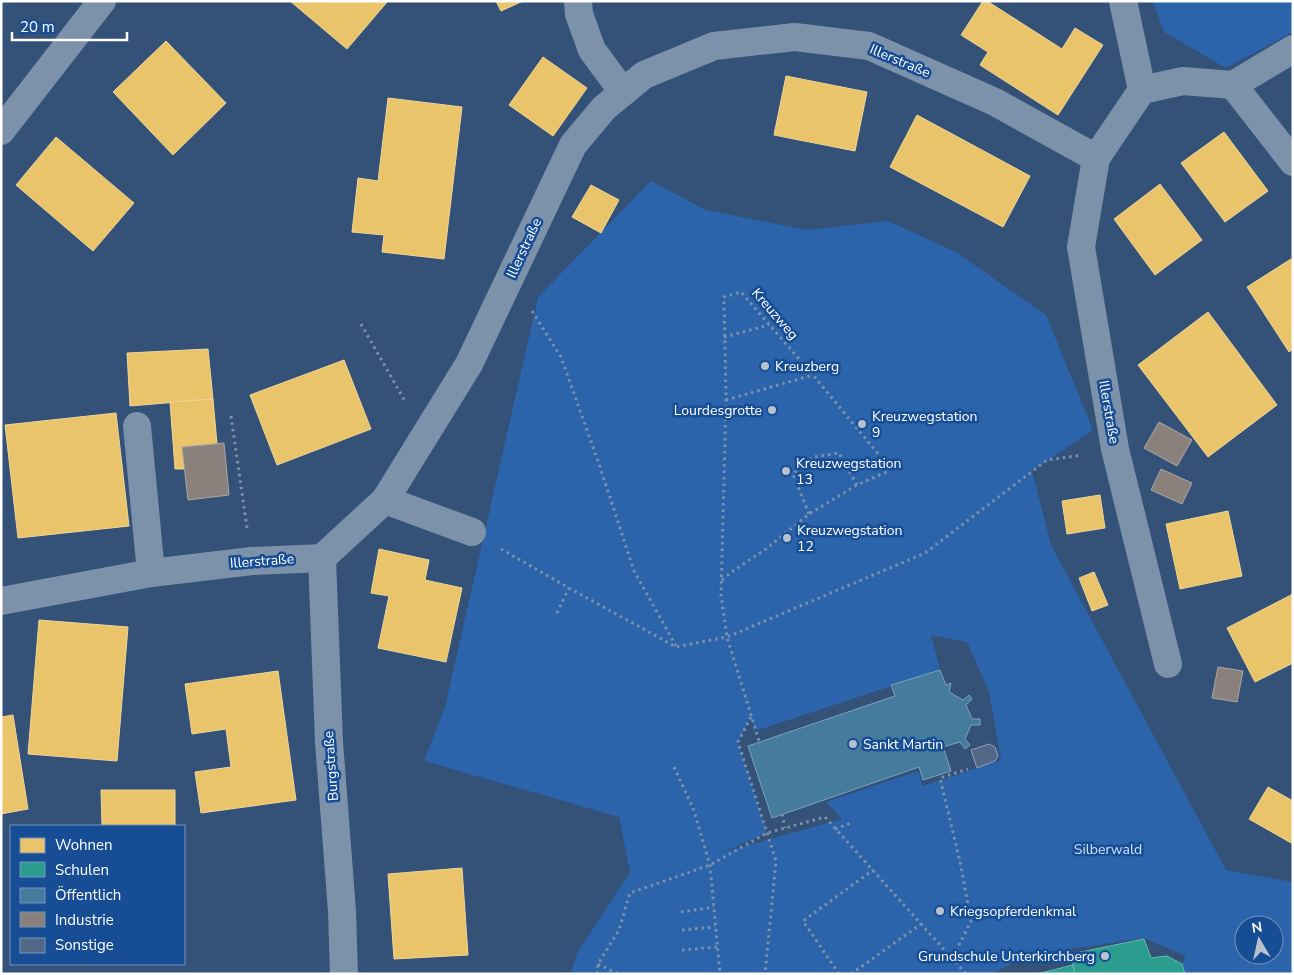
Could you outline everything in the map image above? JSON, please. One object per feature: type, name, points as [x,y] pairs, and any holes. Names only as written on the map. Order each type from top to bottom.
[{"type":"street","points":[[1,131],[102,1]]},
{"type":"street","points":[[578,1],[579,14],[592,50],[623,92]]},
{"type":"street","points":[[1123,1],[1142,90],[1183,81],[1234,85],[1293,49]]},
{"type":"street","name":"Illerstraße","points":[[1,601],[151,573],[252,560],[322,558],[385,500],[469,364],[572,145],[604,108],[644,75],[714,46],[795,37],[870,46],[995,102],[1096,158]]},
{"type":"street","points":[[1234,85],[1293,162]]},
{"type":"street","name":"Illerstraße","points":[[1142,90],[1096,158],[1081,247],[1116,449],[1168,664]]},
{"type":"street","points":[[137,426],[151,573]]},
{"type":"street","points":[[385,500],[472,532]]},
{"type":"street","name":"Burgstraße","points":[[322,558],[329,742],[342,911],[344,974]]},
{"type":"path","points":[[510,277],[561,356],[634,571],[676,646]]},
{"type":"path","name":"Kreuzweg","points":[[722,580],[766,549],[809,514],[857,485],[889,471],[813,375],[741,292],[724,297],[726,400],[721,595],[727,637],[759,741]]},
{"type":"path","points":[[361,324],[425,436]]},
{"type":"path","points":[[724,337],[769,325]]},
{"type":"path","points":[[726,400],[813,375]]},
{"type":"path","points":[[231,416],[252,560]]},
{"type":"path","points":[[472,532],[568,588],[676,646],[727,637],[925,554],[1047,460],[1116,449]]},
{"type":"path","points":[[809,514],[793,474],[813,457],[839,453],[857,485]]},
{"type":"path","points":[[557,613],[568,588]]},
{"type":"path","points":[[751,716],[738,742],[776,861],[765,974]]},
{"type":"path","points":[[674,767],[693,808],[710,865],[720,974]]},
{"type":"path","points":[[953,957],[971,921],[961,866],[940,778],[968,769]]},
{"type":"path","points":[[782,814],[785,828]]},
{"type":"path","points":[[597,974],[598,964],[619,930],[630,893],[710,865],[767,833],[825,817],[953,957],[966,974]]},
{"type":"path","points":[[835,829],[851,824]]},
{"type":"path","points":[[840,974],[803,921],[873,870]]},
{"type":"path","points":[[681,912],[714,907]]},
{"type":"path","points":[[851,974],[922,924]]},
{"type":"path","points":[[682,930],[715,927]]},
{"type":"path","points":[[682,950],[717,947]]},
{"type":"path","points":[[598,964],[618,974]]},
{"type":"green space","points":[[1153,1],[1293,1],[1293,32],[1226,68],[1164,32]]},
{"type":"green space","name":"Silberwald","points":[[651,181],[706,210],[808,230],[888,221],[956,252],[1046,315],[1093,430],[1032,471],[1051,545],[1226,870],[1293,882],[1293,974],[1185,974],[1182,964],[1186,956],[1144,938],[1025,956],[992,974],[571,974],[577,953],[630,872],[619,817],[424,761],[445,707],[538,297]],"holes":[[[931,635],[967,642],[989,692],[1001,760],[923,786],[918,771],[826,802],[842,819],[724,852],[767,833],[738,742],[751,717],[755,731],[940,670]]]},
{"type":"building: Wohnen","points":[[290,1],[388,1],[347,49]]},
{"type":"building: Wohnen","points":[[496,1],[523,1],[501,11]]},
{"type":"building: Wohnen","points":[[983,1],[987,1],[1062,49],[1075,28],[1103,45],[1058,115],[980,65],[988,52],[961,35]]},
{"type":"building: Wohnen","points":[[166,41],[226,103],[173,155],[113,92]]},
{"type":"building: Wohnen","points":[[543,57],[587,88],[553,136],[509,105]]},
{"type":"building: Wohnen","points":[[786,76],[867,92],[855,151],[774,135]]},
{"type":"building: Wohnen","points":[[388,98],[462,107],[444,259],[382,252],[384,235],[352,232],[358,178],[378,181]]},
{"type":"building: Wohnen","points":[[917,115],[1030,176],[1003,227],[890,167]]},
{"type":"building: Wohnen","points":[[1224,132],[1268,191],[1225,222],[1181,163]]},
{"type":"building: Wohnen","points":[[56,137],[134,203],[93,251],[16,185]]},
{"type":"building: Wohnen","points":[[1160,184],[1202,240],[1155,275],[1114,219]]},
{"type":"building: Wohnen","points":[[591,185],[619,200],[601,233],[572,217]]},
{"type":"building: Wohnen","points":[[1291,259],[1293,261],[1293,349],[1289,352],[1247,287]]},
{"type":"building: Wohnen","points":[[1208,312],[1277,405],[1208,457],[1138,365]]},
{"type":"building: Wohnen","points":[[208,349],[213,399],[130,406],[127,353]]},
{"type":"building: Wohnen","points":[[344,360],[371,429],[277,465],[250,395]]},
{"type":"building: Wohnen","points":[[213,399],[217,444],[182,447],[184,469],[175,469],[170,402]]},
{"type":"building: Wohnen","points":[[116,413],[129,526],[18,538],[5,425]]},
{"type":"building: Wohnen","points":[[1100,495],[1105,528],[1067,534],[1062,501]]},
{"type":"building: Wohnen","points":[[1228,511],[1242,576],[1180,589],[1166,524]]},
{"type":"building: Wohnen","points":[[379,549],[429,560],[425,580],[462,588],[446,662],[378,648],[389,596],[371,593]]},
{"type":"building: Wohnen","points":[[1094,572],[1108,605],[1092,611],[1079,578]]},
{"type":"building: Wohnen","points":[[1293,594],[1293,663],[1255,682],[1227,628]]},
{"type":"building: Wohnen","points":[[39,620],[128,627],[117,761],[28,754]]},
{"type":"building: Wohnen","points":[[278,671],[296,800],[201,813],[195,772],[231,767],[226,729],[192,734],[185,684]]},
{"type":"building: Wohnen","points":[[13,715],[28,809],[1,814],[1,717]]},
{"type":"building: Wohnen","points":[[1268,787],[1293,801],[1293,844],[1249,819]]},
{"type":"building: Wohnen","points":[[101,790],[175,790],[175,825],[102,825]]},
{"type":"building: Wohnen","points":[[462,868],[468,955],[394,959],[388,874]]},
{"type":"building: Schulen","points":[[1144,939],[1151,958],[1167,956],[1182,964],[1185,974],[1075,974],[1071,954]]},
{"type":"building: Schulen","points":[[1073,965],[1075,974],[1037,974]]},
{"type":"building: Öffentlich","name":"Sankt Martin","points":[[940,670],[946,685],[951,683],[949,692],[963,700],[969,695],[972,699],[966,705],[972,719],[980,719],[980,725],[971,725],[965,739],[970,745],[965,749],[960,742],[943,747],[951,771],[923,780],[919,767],[772,818],[748,746],[895,696],[891,685]]},
{"type":"building: Industrie","points":[[1159,422],[1192,440],[1177,466],[1144,448]]},
{"type":"building: Industrie","points":[[224,443],[229,495],[188,500],[182,447]]},
{"type":"building: Industrie","points":[[1161,469],[1192,483],[1182,504],[1151,490]]},
{"type":"building: Industrie","points":[[1218,667],[1243,671],[1237,702],[1212,698]]},
{"type":"building: Sonstige","points":[[989,744],[995,747],[998,756],[995,761],[977,768],[971,750]]},
{"type":"place","name":"Kreuzberg","points":[[765,366]]},
{"type":"place","name":"Lourdesgrotte","points":[[772,410]]},
{"type":"place","name":"Kreuzwegstation 9","points":[[862,424]]},
{"type":"place","name":"Kreuzwegstation 13","points":[[786,471]]},
{"type":"place","name":"Kreuzwegstation 12","points":[[787,538]]},
{"type":"place","name":"Sankt Martin","points":[[853,744]]},
{"type":"place","name":"Kriegsopferdenkmal","points":[[940,911]]},
{"type":"place","name":"Grundschule Unterkirchberg","points":[[1105,956]]}]
